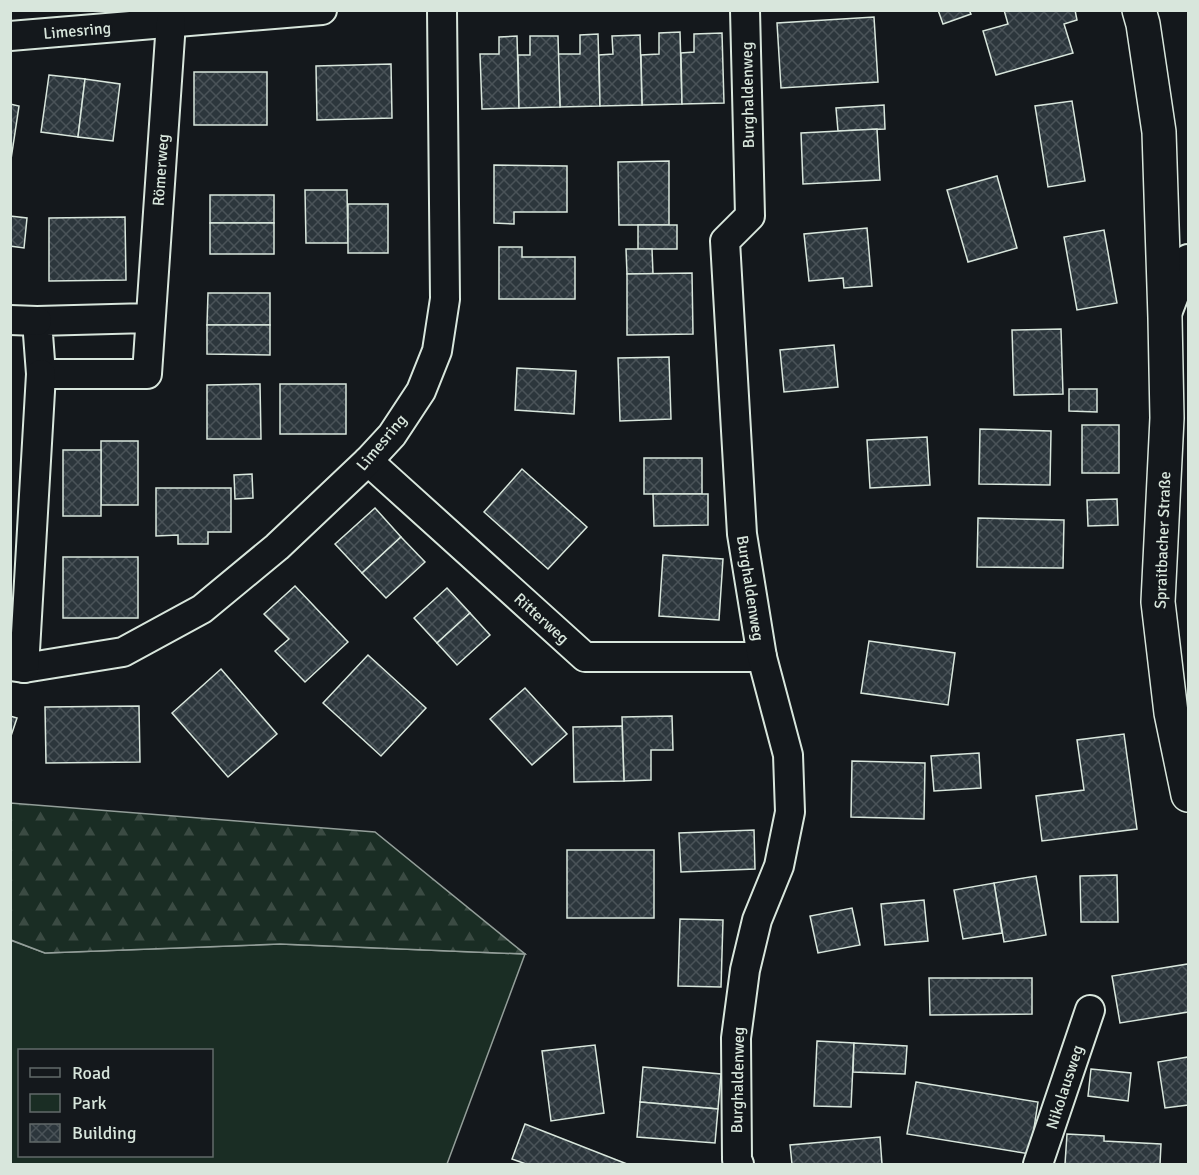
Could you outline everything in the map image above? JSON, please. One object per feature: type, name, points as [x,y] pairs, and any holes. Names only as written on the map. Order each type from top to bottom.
[{"type":"street","name":"Limesring","points":[[10,36],[120,18],[171,22],[322,10]]},
{"type":"street","name":"Limesring","points":[[17,667],[123,652],[202,609],[277,547],[368,461],[392,435],[421,391],[436,351],[445,299],[442,10]]},
{"type":"street","name":"Burghaldenweg","points":[[740,1164],[737,1160],[736,1038],[745,970],[757,920],[779,866],[790,812],[788,755],[762,657],[742,534],[725,241],[750,216],[745,10]]},
{"type":"street","name":"Spraitbacher Straße","points":[[1139,10],[1159,132],[1166,318],[1167,418],[1158,602],[1171,712],[1188,795]]},
{"type":"street","name":"Römerweg","points":[[41,374],[147,374],[171,22]]},
{"type":"street","name":"Spraitbacher Straße","points":[[1166,318],[1188,259]]},
{"type":"street","points":[[17,667],[41,374],[24,320],[150,318]]},
{"type":"street","name":"Ritterweg","points":[[368,461],[585,657],[762,657]]},
{"type":"street","name":"Nikolausweg","points":[[1038,1164],[1090,1010]]},
{"type":"green space","points":[[10,803],[375,832],[525,954],[280,944],[45,953],[11,940]]},
{"type":"green space","points":[[10,940],[45,953],[280,944],[525,954],[447,1164],[11,1164]]},
{"type":"building","points":[[938,10],[969,10],[971,14],[943,24]]},
{"type":"building","points":[[1004,10],[1075,10],[1077,20],[1064,24],[1073,53],[996,75],[983,31],[1008,24]]},
{"type":"building","points":[[874,17],[878,82],[781,88],[777,23]]},
{"type":"building","points":[[680,32],[682,104],[642,105],[641,55],[659,54],[659,33]]},
{"type":"building","points":[[722,33],[724,103],[682,104],[681,53],[694,52],[694,34]]},
{"type":"building","points":[[598,34],[600,106],[560,107],[558,54],[580,54],[580,35]]},
{"type":"building","points":[[640,35],[642,105],[600,106],[599,55],[613,54],[612,36]]},
{"type":"building","points":[[517,36],[519,108],[482,109],[480,54],[499,54],[499,37]]},
{"type":"building","points":[[530,36],[558,36],[560,107],[519,108],[518,55],[530,55]]},
{"type":"building","points":[[391,64],[392,118],[317,120],[316,66]]},
{"type":"building","points":[[194,72],[267,72],[267,125],[194,125]]},
{"type":"building","points":[[49,75],[85,79],[78,137],[41,132]]},
{"type":"building","points":[[85,79],[120,84],[113,141],[78,137]]},
{"type":"building","points":[[1072,101],[1085,181],[1048,187],[1035,106]]},
{"type":"building","points":[[10,104],[19,106],[10,166]]},
{"type":"building","points":[[884,105],[885,129],[838,131],[836,108]]},
{"type":"building","points":[[877,129],[880,180],[803,184],[801,133]]},
{"type":"building","points":[[669,161],[669,225],[619,225],[618,162]]},
{"type":"building","points":[[494,165],[567,166],[567,212],[514,212],[514,224],[494,223]]},
{"type":"building","points":[[997,176],[1017,248],[968,262],[947,190]]},
{"type":"building","points":[[305,190],[347,190],[348,243],[306,243]]},
{"type":"building","points":[[210,195],[274,195],[274,223],[210,223]]},
{"type":"building","points":[[348,204],[388,204],[388,253],[348,253]]},
{"type":"building","points":[[10,216],[27,218],[24,248],[10,246]]},
{"type":"building","points":[[125,217],[126,280],[49,281],[49,218]]},
{"type":"building","points":[[210,223],[274,223],[274,254],[210,254]]},
{"type":"building","points":[[638,225],[677,225],[677,249],[638,249]]},
{"type":"building","points":[[867,228],[872,286],[844,288],[843,278],[809,281],[804,234]]},
{"type":"building","points":[[1104,230],[1117,303],[1077,310],[1064,237]]},
{"type":"building","points":[[499,247],[522,247],[522,257],[575,257],[575,299],[499,299]]},
{"type":"building","points":[[626,249],[652,249],[653,274],[627,274]]},
{"type":"building","points":[[692,273],[693,334],[627,335],[627,274]]},
{"type":"building","points":[[208,293],[270,293],[270,325],[207,325]]},
{"type":"building","points":[[207,325],[270,325],[270,355],[207,354]]},
{"type":"building","points":[[1061,329],[1063,394],[1014,395],[1012,330]]},
{"type":"building","points":[[834,345],[838,387],[784,392],[780,350]]},
{"type":"building","points":[[669,357],[671,419],[620,421],[618,358]]},
{"type":"building","points":[[517,368],[576,371],[574,414],[515,410]]},
{"type":"building","points":[[260,384],[261,439],[207,439],[207,385]]},
{"type":"building","points":[[280,384],[346,384],[346,434],[280,434]]},
{"type":"building","points":[[1069,389],[1097,389],[1097,412],[1069,411]]},
{"type":"building","points":[[1082,425],[1119,425],[1119,473],[1082,473]]},
{"type":"building","points":[[980,429],[1051,431],[1050,485],[979,484]]},
{"type":"building","points":[[927,437],[930,485],[870,488],[867,440]]},
{"type":"building","points":[[101,441],[138,441],[138,505],[101,505]]},
{"type":"building","points":[[63,450],[101,450],[101,516],[63,516]]},
{"type":"building","points":[[644,458],[702,458],[702,494],[644,494]]},
{"type":"building","points":[[522,469],[587,527],[548,569],[484,512]]},
{"type":"building","points":[[252,474],[253,498],[235,499],[234,475]]},
{"type":"building","points":[[156,488],[231,488],[231,532],[208,532],[208,544],[178,544],[178,535],[156,536]]},
{"type":"building","points":[[653,494],[708,494],[708,525],[654,526]]},
{"type":"building","points":[[1117,499],[1118,525],[1088,526],[1087,500]]},
{"type":"building","points":[[375,508],[401,537],[362,573],[335,544]]},
{"type":"building","points":[[978,518],[1064,520],[1063,568],[977,567]]},
{"type":"building","points":[[401,537],[425,562],[386,598],[362,573]]},
{"type":"building","points":[[663,555],[723,559],[719,620],[659,616]]},
{"type":"building","points":[[63,557],[138,557],[138,618],[63,618]]},
{"type":"building","points":[[295,586],[348,642],[305,682],[275,651],[289,639],[264,614]]},
{"type":"building","points":[[447,588],[470,613],[437,643],[414,618]]},
{"type":"building","points":[[470,613],[490,635],[457,665],[437,643]]},
{"type":"building","points":[[869,641],[955,653],[948,705],[861,693]]},
{"type":"building","points":[[368,655],[426,708],[381,756],[323,703]]},
{"type":"building","points":[[221,669],[277,734],[228,777],[172,713]]},
{"type":"building","points":[[525,688],[567,734],[532,765],[490,719]]},
{"type":"building","points":[[139,706],[140,762],[46,763],[45,707]]},
{"type":"building","points":[[10,716],[17,718],[10,739]]},
{"type":"building","points":[[672,716],[673,750],[651,750],[651,780],[624,781],[622,717]]},
{"type":"building","points":[[622,726],[624,781],[574,782],[573,727]]},
{"type":"building","points":[[1124,734],[1137,829],[1042,841],[1036,796],[1084,790],[1077,740]]},
{"type":"building","points":[[979,753],[981,788],[934,791],[931,756]]},
{"type":"building","points":[[852,761],[925,763],[924,819],[851,817]]},
{"type":"building","points":[[754,830],[755,869],[681,872],[679,833]]},
{"type":"building","points":[[567,850],[654,850],[654,918],[567,918]]},
{"type":"building","points":[[1117,875],[1118,922],[1081,922],[1080,876]]},
{"type":"building","points":[[1036,876],[1046,935],[1004,942],[994,883]]},
{"type":"building","points":[[994,883],[1002,933],[963,939],[954,890]]},
{"type":"building","points":[[924,900],[928,941],[885,945],[881,904]]},
{"type":"building","points":[[852,908],[860,945],[818,953],[810,916]]},
{"type":"building","points":[[680,919],[723,920],[721,987],[678,986]]},
{"type":"building","points":[[1188,964],[1188,1012],[1120,1023],[1112,976]]},
{"type":"building","points":[[929,978],[1032,978],[1032,1014],[930,1015]]},
{"type":"building","points":[[817,1041],[854,1043],[851,1107],[814,1106]]},
{"type":"building","points":[[854,1043],[907,1046],[905,1074],[853,1072]]},
{"type":"building","points":[[595,1045],[604,1113],[551,1121],[542,1051]]},
{"type":"building","points":[[1188,1057],[1188,1105],[1165,1108],[1158,1062]]},
{"type":"building","points":[[643,1067],[721,1074],[718,1109],[640,1102]]},
{"type":"building","points":[[1091,1069],[1131,1073],[1128,1101],[1088,1096]]},
{"type":"building","points":[[916,1082],[1038,1102],[1030,1154],[907,1134]]},
{"type":"building","points":[[640,1102],[718,1109],[715,1143],[637,1137]]},
{"type":"building","points":[[525,1124],[627,1164],[526,1164],[512,1159]]},
{"type":"building","points":[[1067,1134],[1104,1136],[1104,1141],[1161,1144],[1160,1164],[1065,1164]]},
{"type":"building","points":[[880,1137],[882,1164],[792,1164],[790,1145]]}]
